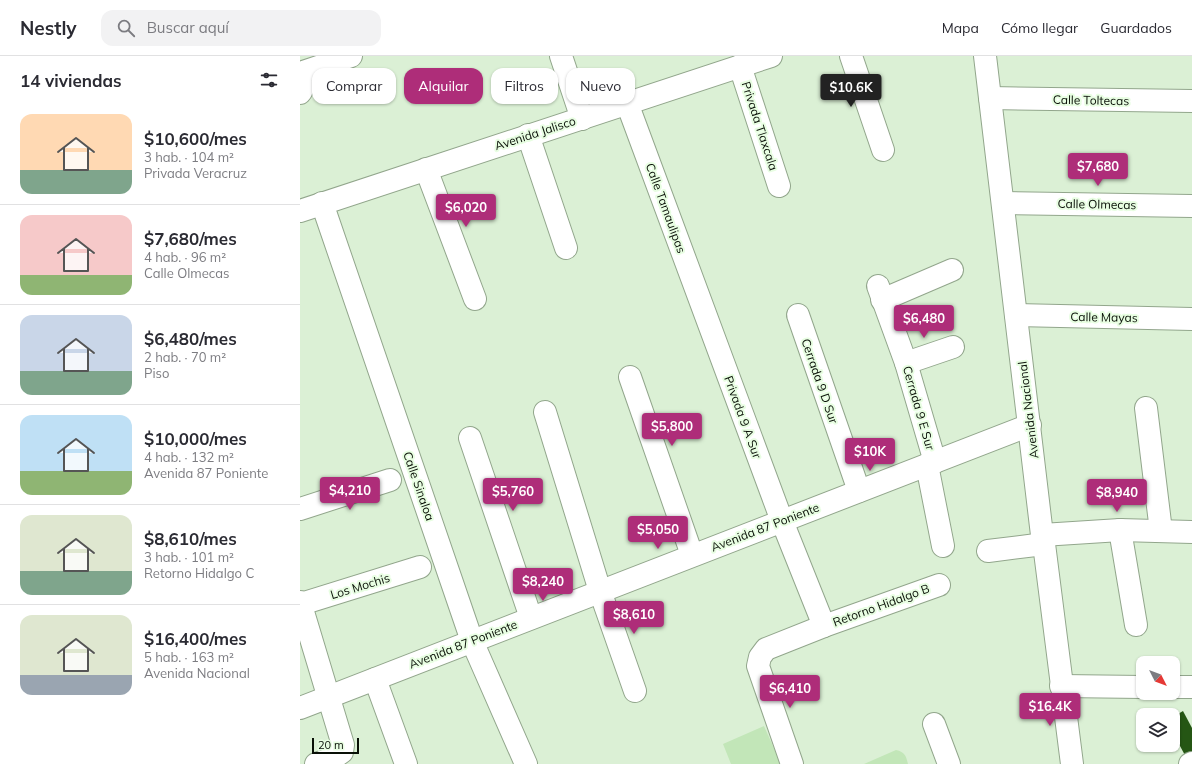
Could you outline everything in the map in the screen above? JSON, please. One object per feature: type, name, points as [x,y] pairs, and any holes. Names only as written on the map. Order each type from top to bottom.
[{"type":"street","points":[[300,73],[351,56]]},
{"type":"street","points":[[561,56],[582,119]]},
{"type":"street","name":"Avenida Jalisco","points":[[635,100],[771,56]]},
{"type":"street","points":[[851,56],[883,150]]},
{"type":"street","name":"Avenida Nacional","points":[[985,56],[1043,540],[1072,764]]},
{"type":"street","name":"Privada Tlaxcala","points":[[740,66],[779,186]]},
{"type":"street","points":[[300,78],[302,87],[300,93]]},
{"type":"street","name":"Calle Toltecas","points":[[990,98],[1192,102]]},
{"type":"street","name":"Avenida Jalisco","points":[[300,211],[624,104]]},
{"type":"street","name":"Calle Tamaulipas","points":[[627,104],[705,313]]},
{"type":"street","points":[[528,136],[566,248]]},
{"type":"street","points":[[426,169],[474,299]]},
{"type":"street","name":"Calle Olmecas","points":[[1003,203],[1192,206]]},
{"type":"street","name":"Calle Sinaloa","points":[[322,204],[472,641],[526,764]]},
{"type":"street","name":"Cerrada 9 E Sur","points":[[943,546],[931,463],[906,363],[880,293],[952,270]]},
{"type":"street","name":"Privada 9 A Sur","points":[[705,313],[782,520]]},
{"type":"street","name":"Cerrada 9 D Sur","points":[[798,315],[859,491]]},
{"type":"street","name":"Calle Mayas","points":[[1016,315],[1192,319]]},
{"type":"street","points":[[906,363],[952,347]]},
{"type":"street","points":[[630,377],[692,555]]},
{"type":"street","points":[[1146,408],[1161,531]]},
{"type":"street","points":[[545,412],[600,591],[635,691]]},
{"type":"street","name":"Avenida 87 Poniente","points":[[300,708],[1030,425]]},
{"type":"street","points":[[470,438],[531,618]]},
{"type":"street","points":[[300,509],[390,480]]},
{"type":"street","name":"Retorno Hidalgo B","points":[[782,520],[824,626]]},
{"type":"street","points":[[1120,530],[1136,625]]},
{"type":"street","points":[[988,552],[1043,540],[1120,530],[1192,532]]},
{"type":"street","name":"Los Mochis","points":[[300,603],[420,567]]},
{"type":"street","name":"Retorno Hidalgo B","points":[[792,764],[758,666],[760,657],[766,650],[824,626],[939,584]]},
{"type":"street","points":[[300,603],[343,745],[342,752],[335,757],[316,764]]},
{"type":"street","points":[[375,679],[406,764]]},
{"type":"street","points":[[1061,686],[1136,686]]},
{"type":"street","points":[[1180,687],[1192,687]]},
{"type":"street","points":[[934,724],[949,764]]},
{"type":"green space","points":[[764,726],[781,764],[731,764],[723,744]]},
{"type":"green space","points":[[896,750],[905,755],[908,764],[864,764]]},
{"type":"building","points":[[1183,711],[1192,728],[1192,756],[1187,759],[1180,746],[1180,713]]}]
